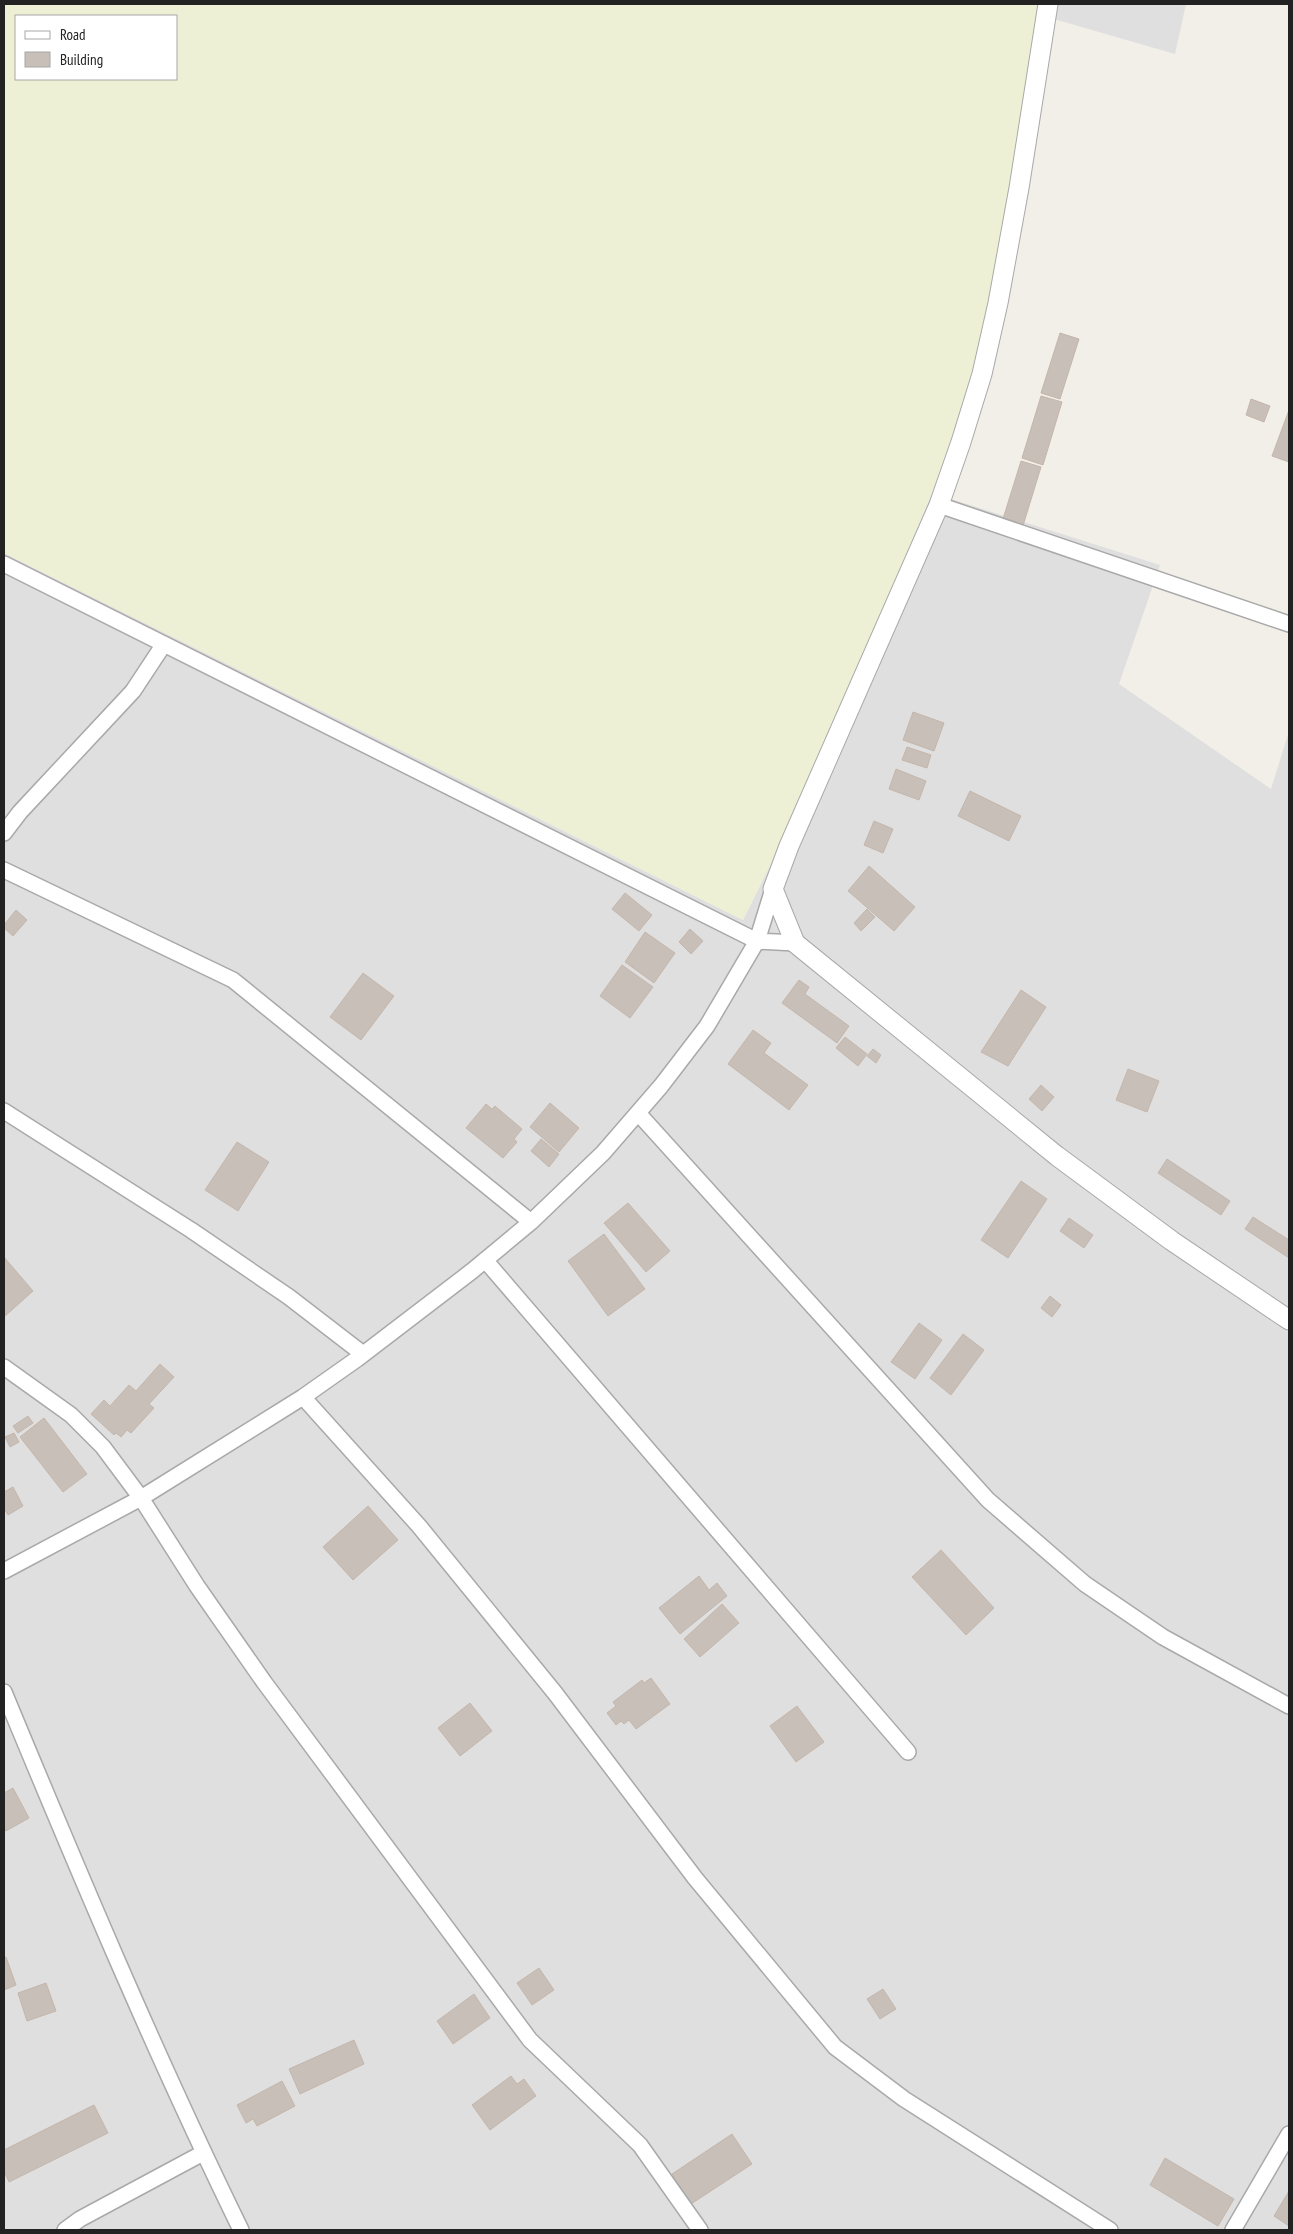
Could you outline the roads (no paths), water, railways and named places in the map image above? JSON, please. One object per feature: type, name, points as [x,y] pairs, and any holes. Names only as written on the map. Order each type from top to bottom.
[{"type":"street","points":[[4,1571],[141,1498],[303,1397],[363,1354],[485,1260],[531,1222],[603,1153],[661,1086],[707,1026],[758,941],[773,889],[790,846],[939,504],[961,442],[982,374],[998,303],[1019,188],[1048,4]]},
{"type":"street","points":[[939,504],[1289,624]]},
{"type":"street","points":[[4,564],[758,941],[795,943]]},
{"type":"street","points":[[4,833],[20,812],[133,691],[164,644]]},
{"type":"street","points":[[4,870],[234,980],[531,1222]]},
{"type":"street","points":[[773,889],[795,943],[1057,1156],[1172,1240],[1289,1320]]},
{"type":"street","points":[[4,1111],[191,1230],[289,1297],[363,1354]]},
{"type":"street","points":[[638,1112],[988,1500],[1085,1584],[1163,1637],[1289,1706]]},
{"type":"street","points":[[485,1260],[908,1752]]},
{"type":"street","points":[[4,1366],[71,1415],[103,1447],[141,1498],[197,1586],[264,1682],[530,2040],[640,2145],[700,2230]]},
{"type":"street","points":[[303,1397],[419,1526],[530,1662],[696,1878],[835,2047],[904,2099],[1110,2230]]},
{"type":"street","points":[[4,1692],[80,1876],[203,2152],[241,2230]]},
{"type":"street","points":[[1233,2230],[1289,2134]]},
{"type":"street","points":[[65,2230],[80,2219],[203,2152]]}]
